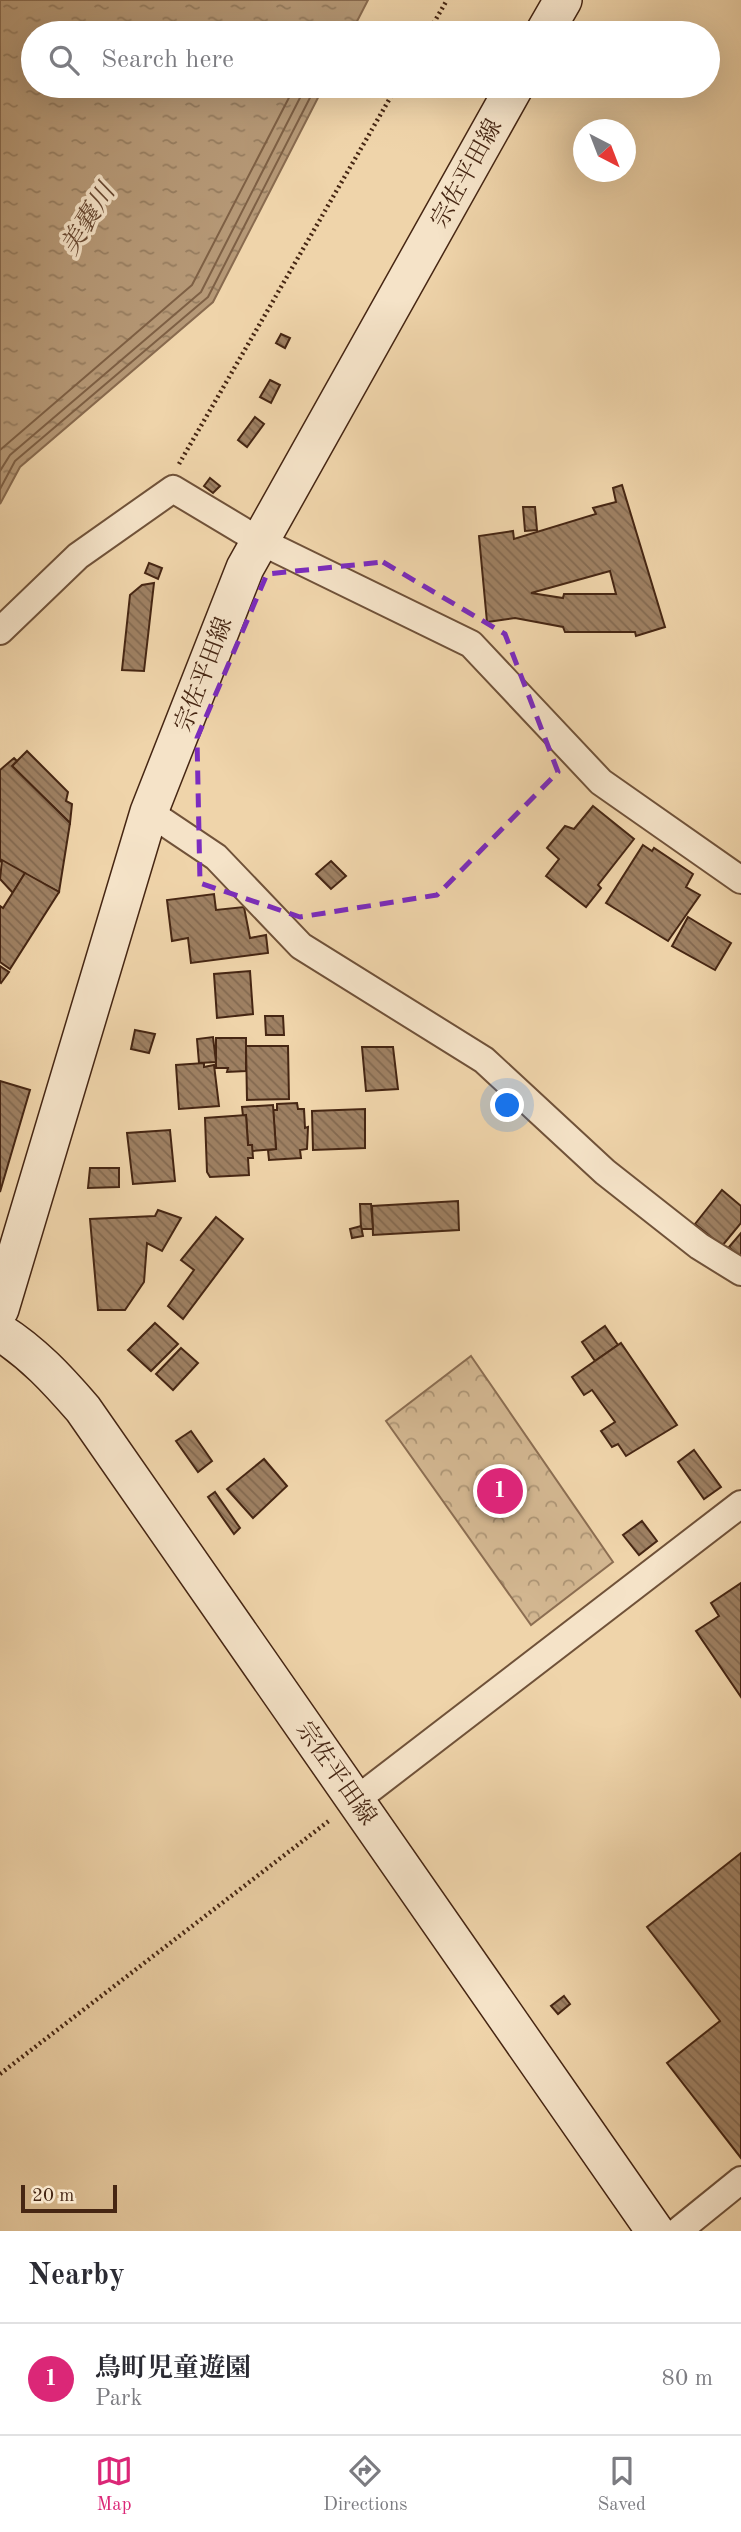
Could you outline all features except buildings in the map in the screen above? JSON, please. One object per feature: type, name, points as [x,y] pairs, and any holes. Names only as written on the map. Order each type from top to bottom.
[{"type":"main road","points":[[551,21],[563,0]]},
{"type":"main road","name":"宗佐平田線","points":[[0,1309],[149,812],[245,568],[508,98]]},
{"type":"main road","name":"宗佐平田線","points":[[0,1332],[43,1364],[83,1409],[655,2231]]},
{"type":"street","points":[[0,631],[78,556],[173,489],[260,541],[471,644],[601,782],[741,880]]},
{"type":"street","points":[[149,812],[216,857],[301,946],[484,1060],[605,1172],[699,1246],[741,1272]]},
{"type":"street","points":[[356,1800],[741,1504]]},
{"type":"street","points":[[678,2231],[741,2180]]},
{"type":"path","points":[[435,21],[447,0]]},
{"type":"path","points":[[173,489],[172,475],[390,98]]},
{"type":"path","points":[[0,2074],[356,1800]]},
{"type":"highlighted area","points":[[383,562],[505,634],[558,772],[437,895],[300,917],[200,883],[197,738],[267,574]]},
{"type":"green space","points":[[471,1356],[613,1562],[531,1625],[386,1421]]},
{"type":"water","name":"美嚢川","points":[[0,0],[368,0],[357,21],[21,21],[21,98],[318,98],[213,302],[20,467],[0,504]]},
{"type":"place","name":"鳥町児童遊園","points":[[500,1491]]}]
